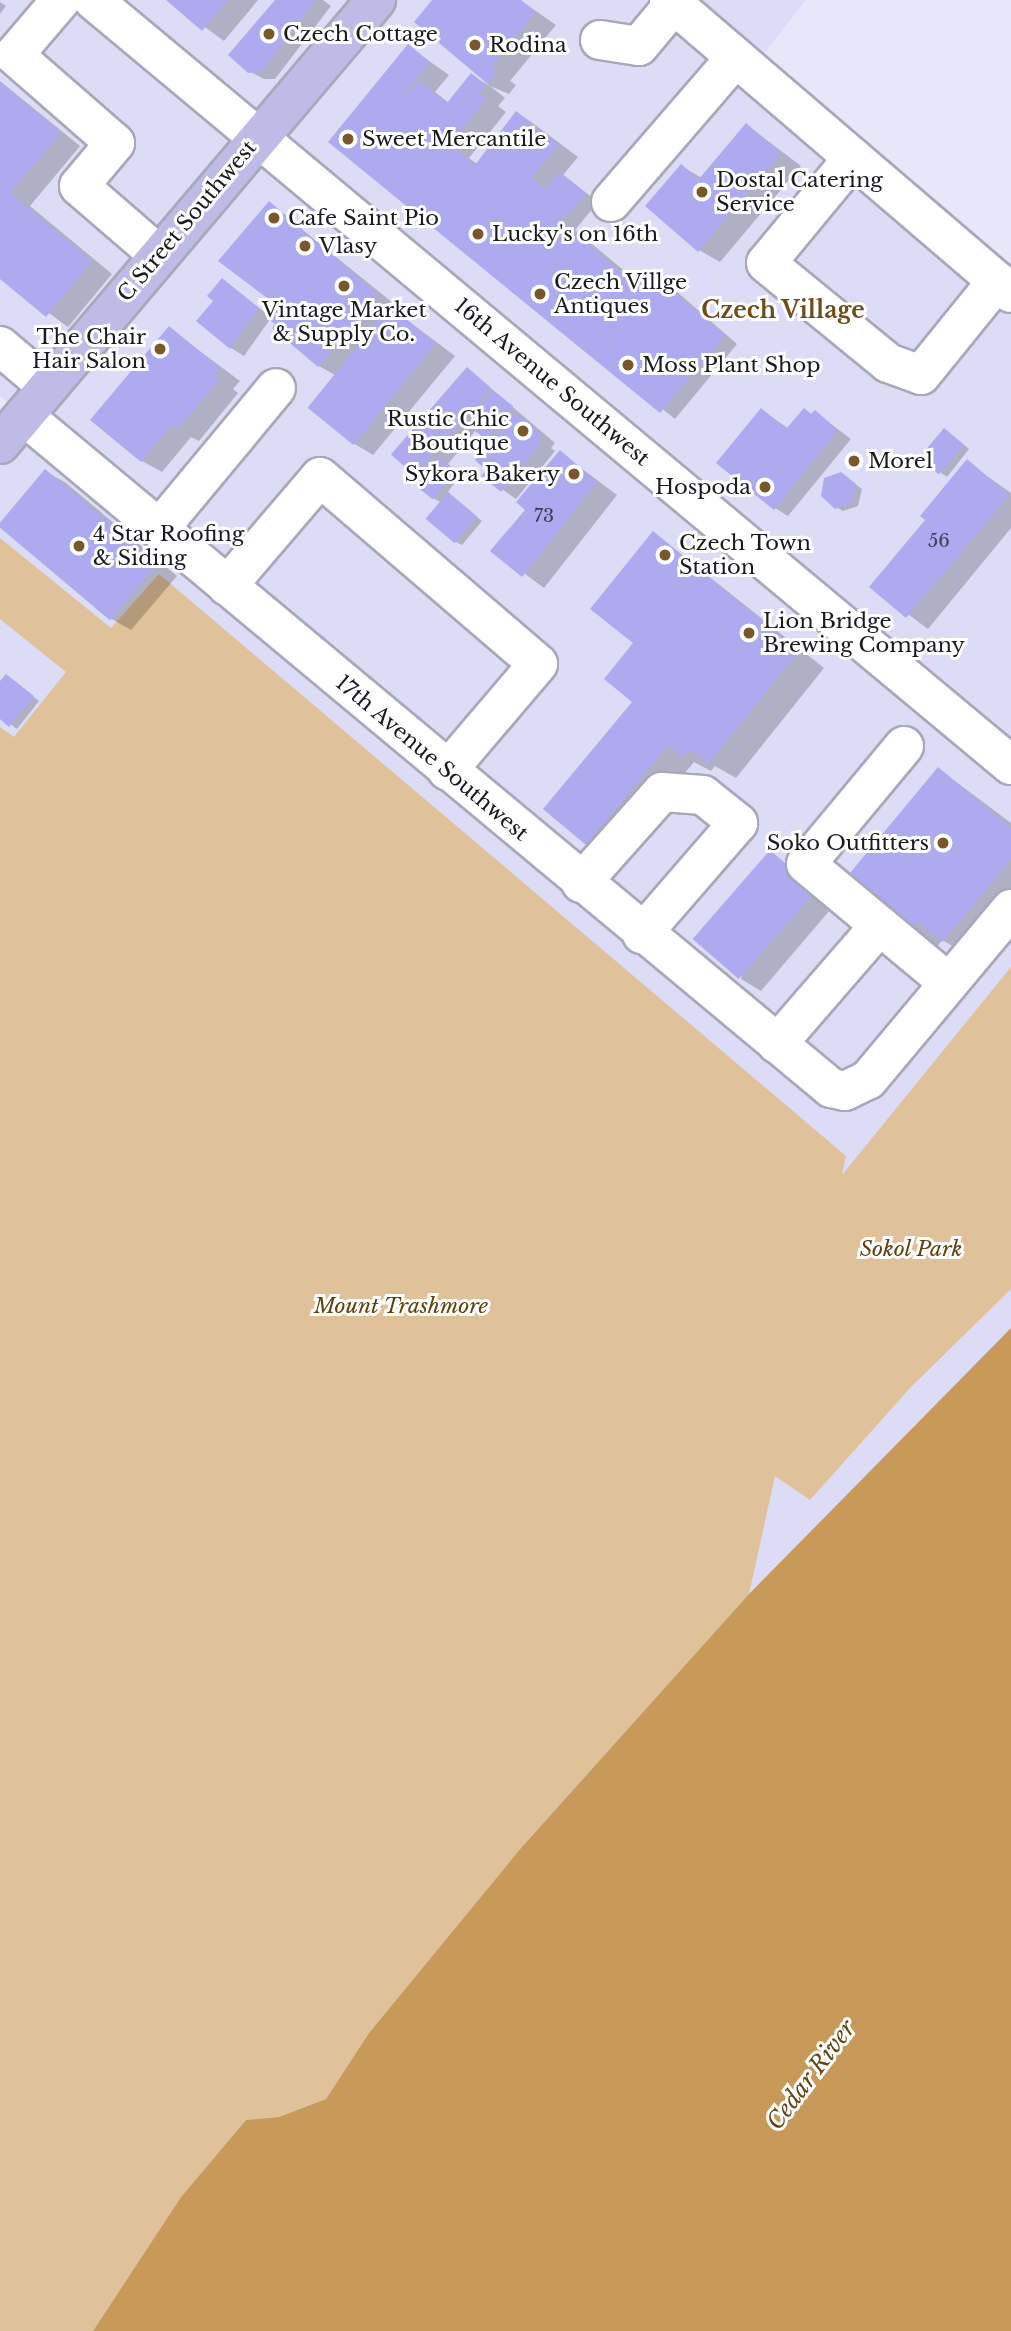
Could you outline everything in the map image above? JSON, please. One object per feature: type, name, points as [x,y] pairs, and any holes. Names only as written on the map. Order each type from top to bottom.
[{"type":"main road","name":"C Street Southwest","points":[[12,430],[376,0]]},
{"type":"street","points":[[61,0],[14,55],[115,143],[79,186],[159,255]]},
{"type":"street","name":"16th Avenue Southwest","points":[[93,0],[1011,765]]},
{"type":"street","points":[[600,40],[639,46],[671,2],[1004,287],[921,375],[888,363],[766,263],[853,158]]},
{"type":"street","points":[[611,202],[736,57]]},
{"type":"street","points":[[0,346],[48,387]]},
{"type":"street","points":[[159,529],[276,388]]},
{"type":"street","name":"17th Avenue Southwest","points":[[12,430],[159,529],[642,934],[831,1088],[845,1091],[868,1080],[949,983]]},
{"type":"street","points":[[227,586],[320,477],[538,664],[447,771]]},
{"type":"street","points":[[904,746],[806,864],[949,983],[1011,909]]},
{"type":"street","points":[[582,883],[662,792],[703,795],[738,822],[642,934]]},
{"type":"street","points":[[777,1044],[880,925]]},
{"type":"shaded area","points":[[0,0],[806,0],[743,80],[1011,310],[1011,1328],[749,1594],[369,2033],[326,2099],[279,2117],[246,2120],[181,2197],[93,2331],[0,2331],[0,444],[24,416],[0,396]]},
{"type":"green space","name":"Mount Trashmore","points":[[0,538],[111,628],[159,574],[846,1156],[842,1175],[1011,967],[1011,1289],[910,1388],[810,1500],[775,1476],[749,1594],[521,1848],[369,2033],[326,2099],[279,2117],[246,2120],[181,2197],[93,2331],[0,2331],[0,727],[14,737],[66,672],[0,619]]},
{"type":"water","name":"Cedar River","points":[[1011,1328],[1011,2331],[93,2331],[181,2197],[246,2120],[279,2117],[326,2099],[369,2033],[521,1848],[749,1594]]},
{"type":"building","points":[[166,0],[228,0],[202,31]]},
{"type":"building","name":"Czech Cottage","points":[[275,0],[316,0],[261,72],[248,73],[228,55]]},
{"type":"building","name":"Rodina","points":[[432,0],[521,0],[536,12],[491,68],[496,72],[488,84],[414,22]]},
{"type":"building","points":[[408,44],[430,62],[394,105],[419,81],[447,103],[471,73],[486,85],[479,93],[486,99],[450,145],[475,165],[516,111],[559,145],[531,177],[545,189],[560,172],[586,193],[562,221],[635,284],[647,270],[725,335],[660,413],[328,142]]},
{"type":"building","points":[[0,82],[61,133],[10,193],[92,261],[46,317],[0,279]]},
{"type":"building","name":"Dostal Catering Service","points":[[746,123],[781,153],[698,252],[645,206],[681,164],[699,179]]},
{"type":"building","points":[[269,201],[379,295],[318,367],[272,328],[275,324],[269,319],[279,307],[218,261]]},
{"type":"building","points":[[222,278],[259,308],[230,349],[196,321],[213,301],[207,296]]},
{"type":"building","points":[[390,306],[436,343],[353,445],[308,408]]},
{"type":"building","points":[[169,326],[220,368],[214,376],[219,380],[177,430],[171,425],[141,462],[90,420]]},
{"type":"building","points":[[467,367],[491,388],[415,476],[391,455]]},
{"type":"building","points":[[493,390],[513,406],[486,440],[466,423]]},
{"type":"building","points":[[761,408],[786,429],[804,408],[811,414],[815,410],[838,430],[774,510],[716,463]]},
{"type":"building","points":[[515,412],[542,434],[538,439],[542,442],[501,492],[481,476],[486,470],[475,460]]},
{"type":"building","points":[[944,428],[964,445],[939,475],[919,458]]},
{"type":"building","points":[[560,450],[597,482],[522,577],[490,551],[525,510],[516,502]]},
{"type":"building","points":[[439,457],[456,471],[433,500],[416,486]]},
{"type":"building","points":[[967,459],[1009,495],[906,618],[869,587],[925,520],[920,516]]},
{"type":"building","name":"4 Star Roofing & Siding","points":[[45,469],[158,563],[110,620],[0,528],[0,523]]},
{"type":"building","points":[[841,472],[856,484],[852,503],[835,509],[821,496],[824,478]]},
{"type":"building","points":[[448,492],[477,516],[455,543],[426,519]]},
{"type":"building","points":[[653,531],[799,651],[708,764],[690,749],[683,757],[668,745],[586,845],[543,809],[632,702],[604,679],[633,643],[590,609]]},
{"type":"building","points":[[6,674],[34,696],[9,727],[0,719],[0,681]]},
{"type":"building","name":"Soko Outfitters","points":[[938,767],[1011,828],[1011,859],[942,942],[918,922],[910,933],[845,879]]},
{"type":"building","points":[[770,850],[816,890],[739,979],[693,939]]},
{"type":"place","name":"Czech Cottage","points":[[269,34]]},
{"type":"place","name":"Rodina","points":[[475,45]]},
{"type":"place","name":"Sweet Mercantile","points":[[348,139]]},
{"type":"place","name":"Dostal Catering Service","points":[[702,192]]},
{"type":"place","name":"Cafe Saint Pio","points":[[274,218]]},
{"type":"place","name":"Lucky's on 16th","points":[[478,234]]},
{"type":"place","name":"Vlasy","points":[[305,246]]},
{"type":"place","name":"Vintage Market & Supply Co.","points":[[344,286]]},
{"type":"place","name":"Czech Villge Antiques","points":[[540,294]]},
{"type":"place","name":"The Chair Hair Salon","points":[[160,349]]},
{"type":"place","name":"Moss Plant Shop","points":[[628,365]]},
{"type":"place","name":"Rustic Chic Boutique","points":[[523,431]]},
{"type":"place","name":"Morel","points":[[854,461]]},
{"type":"place","name":"Sykora Bakery","points":[[574,474]]},
{"type":"place","name":"Hospoda","points":[[765,487]]},
{"type":"place","name":"4 Star Roofing & Siding","points":[[79,546]]},
{"type":"place","name":"Czech Town Station","points":[[665,555]]},
{"type":"place","name":"Lion Bridge Brewing Company","points":[[749,633]]},
{"type":"place","name":"Soko Outfitters","points":[[943,843]]},
{"type":"district","name":"Czech Village","points":[[783,310]]},
{"type":"park label","name":"Sokol Park","points":[[911,1249]]}]
